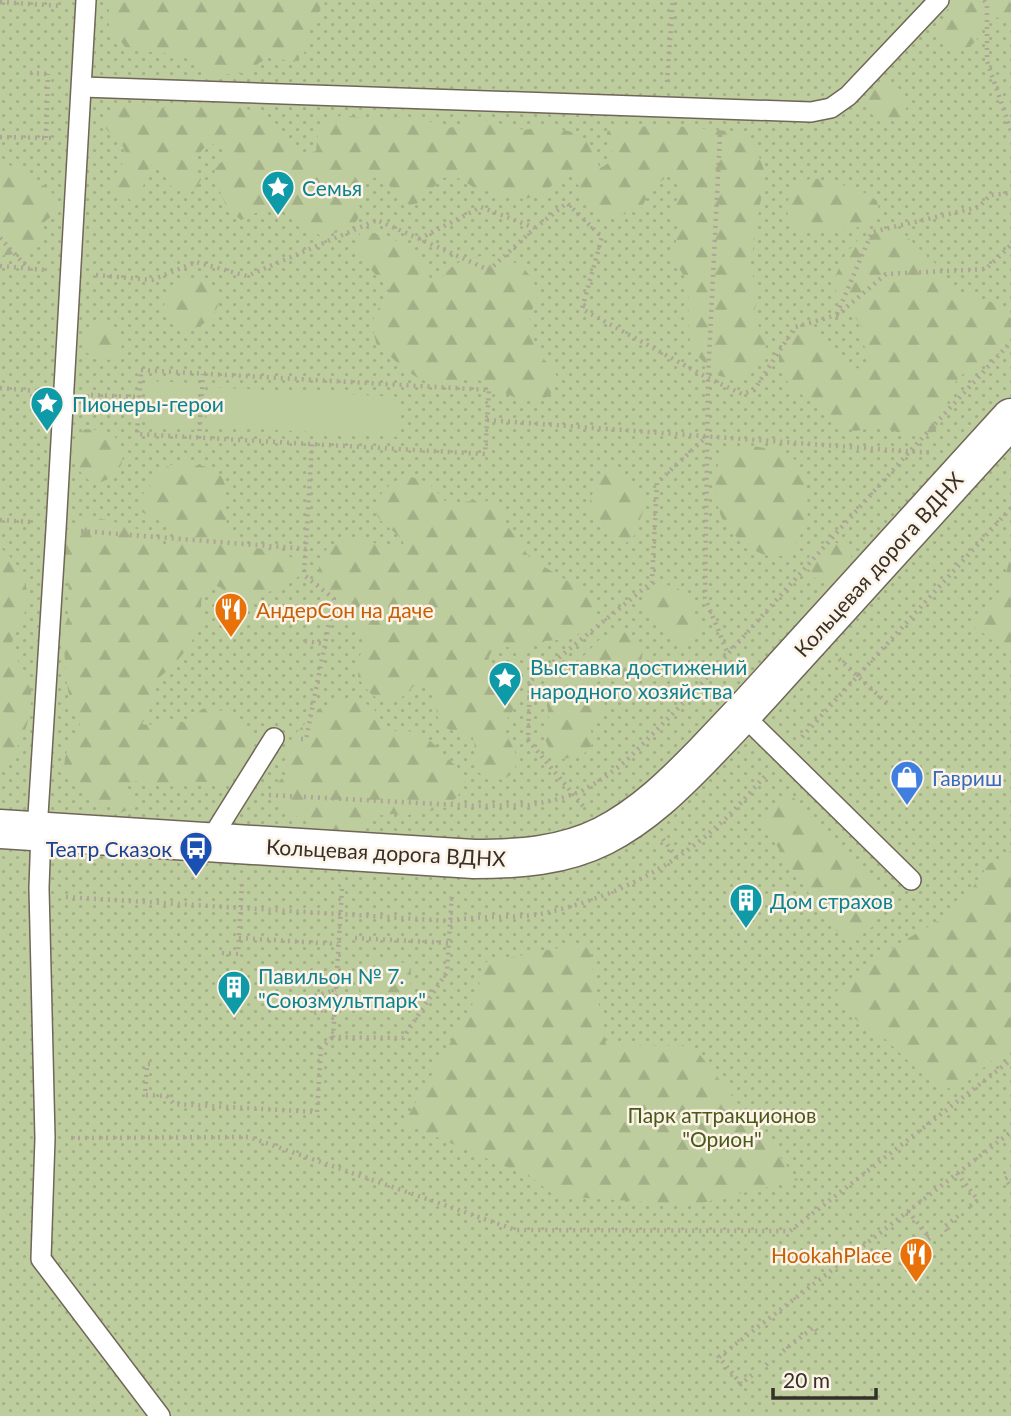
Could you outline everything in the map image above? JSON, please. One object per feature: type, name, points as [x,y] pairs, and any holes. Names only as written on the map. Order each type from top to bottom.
[{"type":"street","name":"Кольцевая дорога ВДНХ","points":[[26,830],[505,859],[535,857],[602,837],[658,799],[742,714],[1011,418]]},
{"type":"lane","points":[[82,87],[811,112],[831,108],[848,96],[939,0]]},
{"type":"lane","points":[[86,4],[56,529],[26,830],[38,888],[45,1138],[41,1259],[160,1416]]},
{"type":"lane","points":[[742,714],[911,880]]},
{"type":"lane","points":[[209,842],[274,738]]},
{"type":"path","points":[[665,107],[673,0]]},
{"type":"path","points":[[984,0],[987,4],[987,61],[1011,131]]},
{"type":"path","points":[[0,2],[86,4]]},
{"type":"path","points":[[46,138],[48,74]]},
{"type":"path","points":[[721,110],[706,437],[705,598],[728,654]]},
{"type":"path","points":[[0,136],[79,139]]},
{"type":"path","points":[[837,315],[872,232],[979,207],[990,195],[1011,193]]},
{"type":"path","points":[[0,266],[152,280],[196,261],[247,276],[377,220],[489,270],[567,203],[602,237],[582,309],[742,394],[754,390],[795,327],[837,315],[886,274],[986,269],[1011,245]]},
{"type":"path","points":[[418,239],[481,206],[535,228]]},
{"type":"path","points":[[0,238],[28,268]]},
{"type":"path","points":[[268,795],[529,805],[574,794],[604,778],[625,761],[685,701],[1011,342]]},
{"type":"path","points":[[141,370],[203,374],[489,390],[485,454],[137,434],[141,370]]},
{"type":"path","points":[[199,438],[203,374]]},
{"type":"path","points":[[0,388],[37,391]]},
{"type":"path","points":[[487,420],[911,450],[974,459]]},
{"type":"path","points":[[602,837],[592,817],[528,740],[530,681],[652,582],[657,483],[706,437]]},
{"type":"path","points":[[274,738],[306,739],[334,599],[304,575],[312,444]]},
{"type":"path","points":[[56,529],[307,549]]},
{"type":"path","points":[[305,641],[325,644]]},
{"type":"path","points":[[835,656],[890,706]]},
{"type":"path","points":[[661,836],[677,858]]},
{"type":"path","points":[[150,1064],[147,1064],[145,1095],[167,1096],[174,1104],[317,1112],[321,1048],[333,1037],[403,1038],[447,972],[454,858]]},
{"type":"path","points":[[222,953],[237,954],[242,883]]},
{"type":"path","points":[[333,1037],[342,889]]},
{"type":"path","points":[[239,938],[338,944]]},
{"type":"path","points":[[355,939],[449,943]]},
{"type":"path","points":[[315,996],[336,990]]},
{"type":"path","points":[[314,1013],[335,1006]]},
{"type":"path","points":[[45,1138],[249,1136],[516,1230],[790,1231],[1011,1060]]},
{"type":"path","points":[[205,1095],[205,1105]]},
{"type":"path","points":[[752,1375],[741,1384],[719,1357],[1008,1134],[1011,1142]]},
{"type":"path","points":[[957,1173],[978,1200],[970,1206]]},
{"type":"path","points":[[1009,1184],[1005,1180],[1010,1176]]},
{"type":"path","points":[[908,1210],[930,1238],[921,1245]]},
{"type":"path","points":[[947,1231],[944,1227],[958,1216]]},
{"type":"path","points":[[904,1265],[901,1260],[906,1256]]},
{"type":"path","points":[[783,1351],[814,1327],[818,1332]]},
{"type":"path","points":[[766,1365],[771,1360]]},
{"type":"green space","name":"Выставка достижений народного хозяйства","points":[[0,0],[1011,0],[1011,1416],[0,1416]]},
{"type":"green space","points":[[109,0],[327,0],[309,24],[309,44],[303,55],[294,62],[270,57],[249,73],[211,75],[185,55],[125,47],[109,25]]},
{"type":"green space","points":[[954,0],[1011,0],[1011,29],[1000,18],[988,19],[973,44],[963,50],[950,49],[939,39],[937,30]]},
{"type":"green space","points":[[886,83],[898,88],[909,101],[902,115],[894,120],[869,113],[867,107],[870,94]]},
{"type":"green space","points":[[203,104],[238,107],[262,114],[275,123],[294,148],[307,153],[316,151],[318,133],[325,124],[342,115],[373,119],[424,119],[447,129],[471,120],[494,122],[524,130],[548,126],[572,132],[587,141],[600,168],[611,160],[612,152],[607,132],[614,127],[673,126],[739,132],[752,143],[765,173],[750,268],[758,290],[754,311],[759,327],[765,333],[766,347],[761,363],[745,375],[724,377],[717,375],[691,345],[688,286],[674,254],[678,231],[671,210],[684,187],[677,174],[656,185],[638,210],[609,215],[599,215],[592,208],[570,172],[562,175],[542,195],[524,199],[476,189],[461,179],[443,178],[418,203],[410,205],[398,197],[385,179],[372,178],[364,181],[355,191],[356,201],[361,209],[356,222],[347,229],[321,236],[299,223],[284,205],[267,208],[241,220],[227,208],[214,178],[215,169],[227,156],[224,148],[212,144],[204,148],[193,161],[201,179],[192,192],[171,186],[154,163],[146,173],[141,192],[132,201],[116,190],[112,183],[125,152],[121,143],[106,129],[107,120],[117,105],[161,108]]},
{"type":"green space","points":[[0,164],[14,166],[30,179],[48,188],[55,197],[55,213],[42,224],[40,242],[29,252],[0,256]]},
{"type":"green space","points":[[814,178],[863,192],[877,201],[879,210],[874,218],[862,227],[798,230],[789,217],[788,202],[797,186]]},
{"type":"green space","points":[[362,230],[403,244],[418,257],[430,278],[443,277],[462,261],[475,257],[502,258],[525,270],[537,292],[529,320],[532,340],[538,353],[552,367],[557,378],[550,394],[542,399],[525,400],[471,378],[443,385],[431,383],[411,374],[378,346],[374,334],[374,320],[389,290],[361,255],[358,239]]},
{"type":"green space","points":[[882,231],[909,239],[937,265],[952,287],[959,292],[991,302],[1011,318],[1010,340],[1006,346],[1001,352],[959,378],[951,391],[942,420],[930,435],[908,435],[879,427],[855,431],[847,428],[794,390],[779,363],[783,346],[797,330],[806,328],[821,336],[839,359],[854,369],[870,362],[859,322],[836,295],[835,277],[846,253],[860,238]]},
{"type":"green space","points":[[202,277],[220,294],[217,307],[204,324],[191,329],[181,328],[171,322],[162,311],[169,292],[189,279]]},
{"type":"green space","points":[[99,324],[112,325],[124,340],[118,356],[103,362],[87,353],[83,335]]},
{"type":"green space","points":[[148,381],[196,383],[193,430],[146,427]]},
{"type":"green space","points":[[208,387],[401,397],[399,437],[206,426]]},
{"type":"green space","points":[[85,429],[106,431],[113,435],[120,443],[123,454],[116,473],[94,484],[80,472],[73,458],[74,444]]},
{"type":"green space","points":[[749,445],[787,453],[803,476],[808,504],[806,523],[792,549],[784,555],[766,555],[747,546],[731,531],[719,510],[716,495],[718,464],[723,455]]},
{"type":"green space","points":[[174,464],[209,468],[222,477],[226,495],[226,519],[231,537],[241,544],[283,553],[302,563],[302,572],[296,579],[280,584],[258,600],[228,595],[213,584],[205,588],[201,600],[201,620],[195,637],[176,662],[155,681],[151,708],[142,724],[174,721],[185,723],[202,709],[211,707],[225,712],[252,729],[256,738],[249,759],[240,772],[222,782],[163,786],[135,781],[127,786],[134,803],[128,810],[120,813],[87,795],[64,767],[69,745],[80,723],[72,709],[66,680],[63,629],[71,611],[68,583],[59,562],[63,541],[71,530],[86,519],[94,517],[131,526],[155,538],[161,545],[169,547],[177,543],[180,535],[174,528],[142,512],[142,495],[166,467]]},
{"type":"green space","points":[[616,468],[644,496],[645,506],[634,536],[625,544],[614,539],[607,525],[590,511],[593,492],[600,479],[607,469]]},
{"type":"green space","points":[[411,477],[428,482],[445,501],[453,503],[482,500],[499,504],[506,524],[530,558],[589,594],[594,600],[596,609],[592,624],[571,639],[545,641],[520,652],[502,645],[490,654],[488,662],[508,677],[517,696],[504,726],[515,753],[516,763],[514,771],[503,779],[490,779],[479,772],[475,764],[472,735],[452,731],[442,724],[434,697],[424,684],[414,686],[401,698],[384,703],[370,693],[358,678],[359,658],[365,642],[356,628],[328,607],[320,592],[320,563],[330,546],[342,540],[356,538],[387,548],[404,544],[379,519],[376,504],[391,485],[400,479]]},
{"type":"green space","points":[[831,541],[850,551],[852,560],[831,584],[816,579],[807,566],[815,546]]},
{"type":"green space","points":[[0,548],[15,564],[28,595],[27,607],[12,643],[17,660],[29,679],[31,701],[21,739],[8,760],[0,766]]},
{"type":"green space","points":[[1011,555],[1011,655],[969,622],[1001,591]]},
{"type":"green space","points":[[659,582],[679,589],[694,609],[699,632],[687,645],[669,638],[642,606],[646,589]]},
{"type":"green space","points":[[618,631],[633,636],[639,642],[642,657],[639,666],[626,677],[596,682],[605,706],[596,719],[588,724],[595,741],[581,757],[560,759],[548,746],[543,734],[549,717],[546,699],[548,690],[560,677],[569,674],[599,640]]},
{"type":"green space","points":[[353,698],[374,710],[386,731],[414,732],[433,743],[466,780],[458,796],[445,808],[403,816],[372,816],[351,834],[320,835],[308,821],[272,803],[276,785],[289,772],[286,767],[289,743],[294,735],[320,708]]},
{"type":"green space","points":[[788,792],[881,889],[873,926],[859,937],[841,935],[828,922],[759,819],[774,810]]},
{"type":"green space","points":[[1011,851],[1011,1045],[960,1087],[942,1089],[925,1077],[885,1039],[855,1019],[833,994],[893,947],[957,910],[989,864]]},
{"type":"green space","name":"Парк аттракционов \"Орион\"","points":[[588,942],[606,1045],[693,1046],[798,1180],[693,1205],[555,1196],[532,1178],[404,1123],[477,996],[483,963]]},
{"type":"green space","points":[[383,958],[408,964],[411,973],[410,998],[396,1013],[373,1008],[361,997],[359,989],[362,970],[368,959]]},
{"type":"place","name":"Семья","points":[[278,217]]},
{"type":"place","name":"Пионеры-герои","points":[[47,433]]},
{"type":"place","name":"АндерСон на даче","points":[[231,639]]},
{"type":"place","name":"Выставка достижений народного хозяйства","points":[[505,708]]},
{"type":"place","name":"Гавриш","points":[[907,807]]},
{"type":"place","name":"Театр Сказок","points":[[196,878]]},
{"type":"place","name":"Дом страхов","points":[[746,930]]},
{"type":"place","name":"Павильон № 7. \"Союзмультпарк\"","points":[[234,1017]]},
{"type":"place","name":"HookahPlace","points":[[916,1284]]}]
